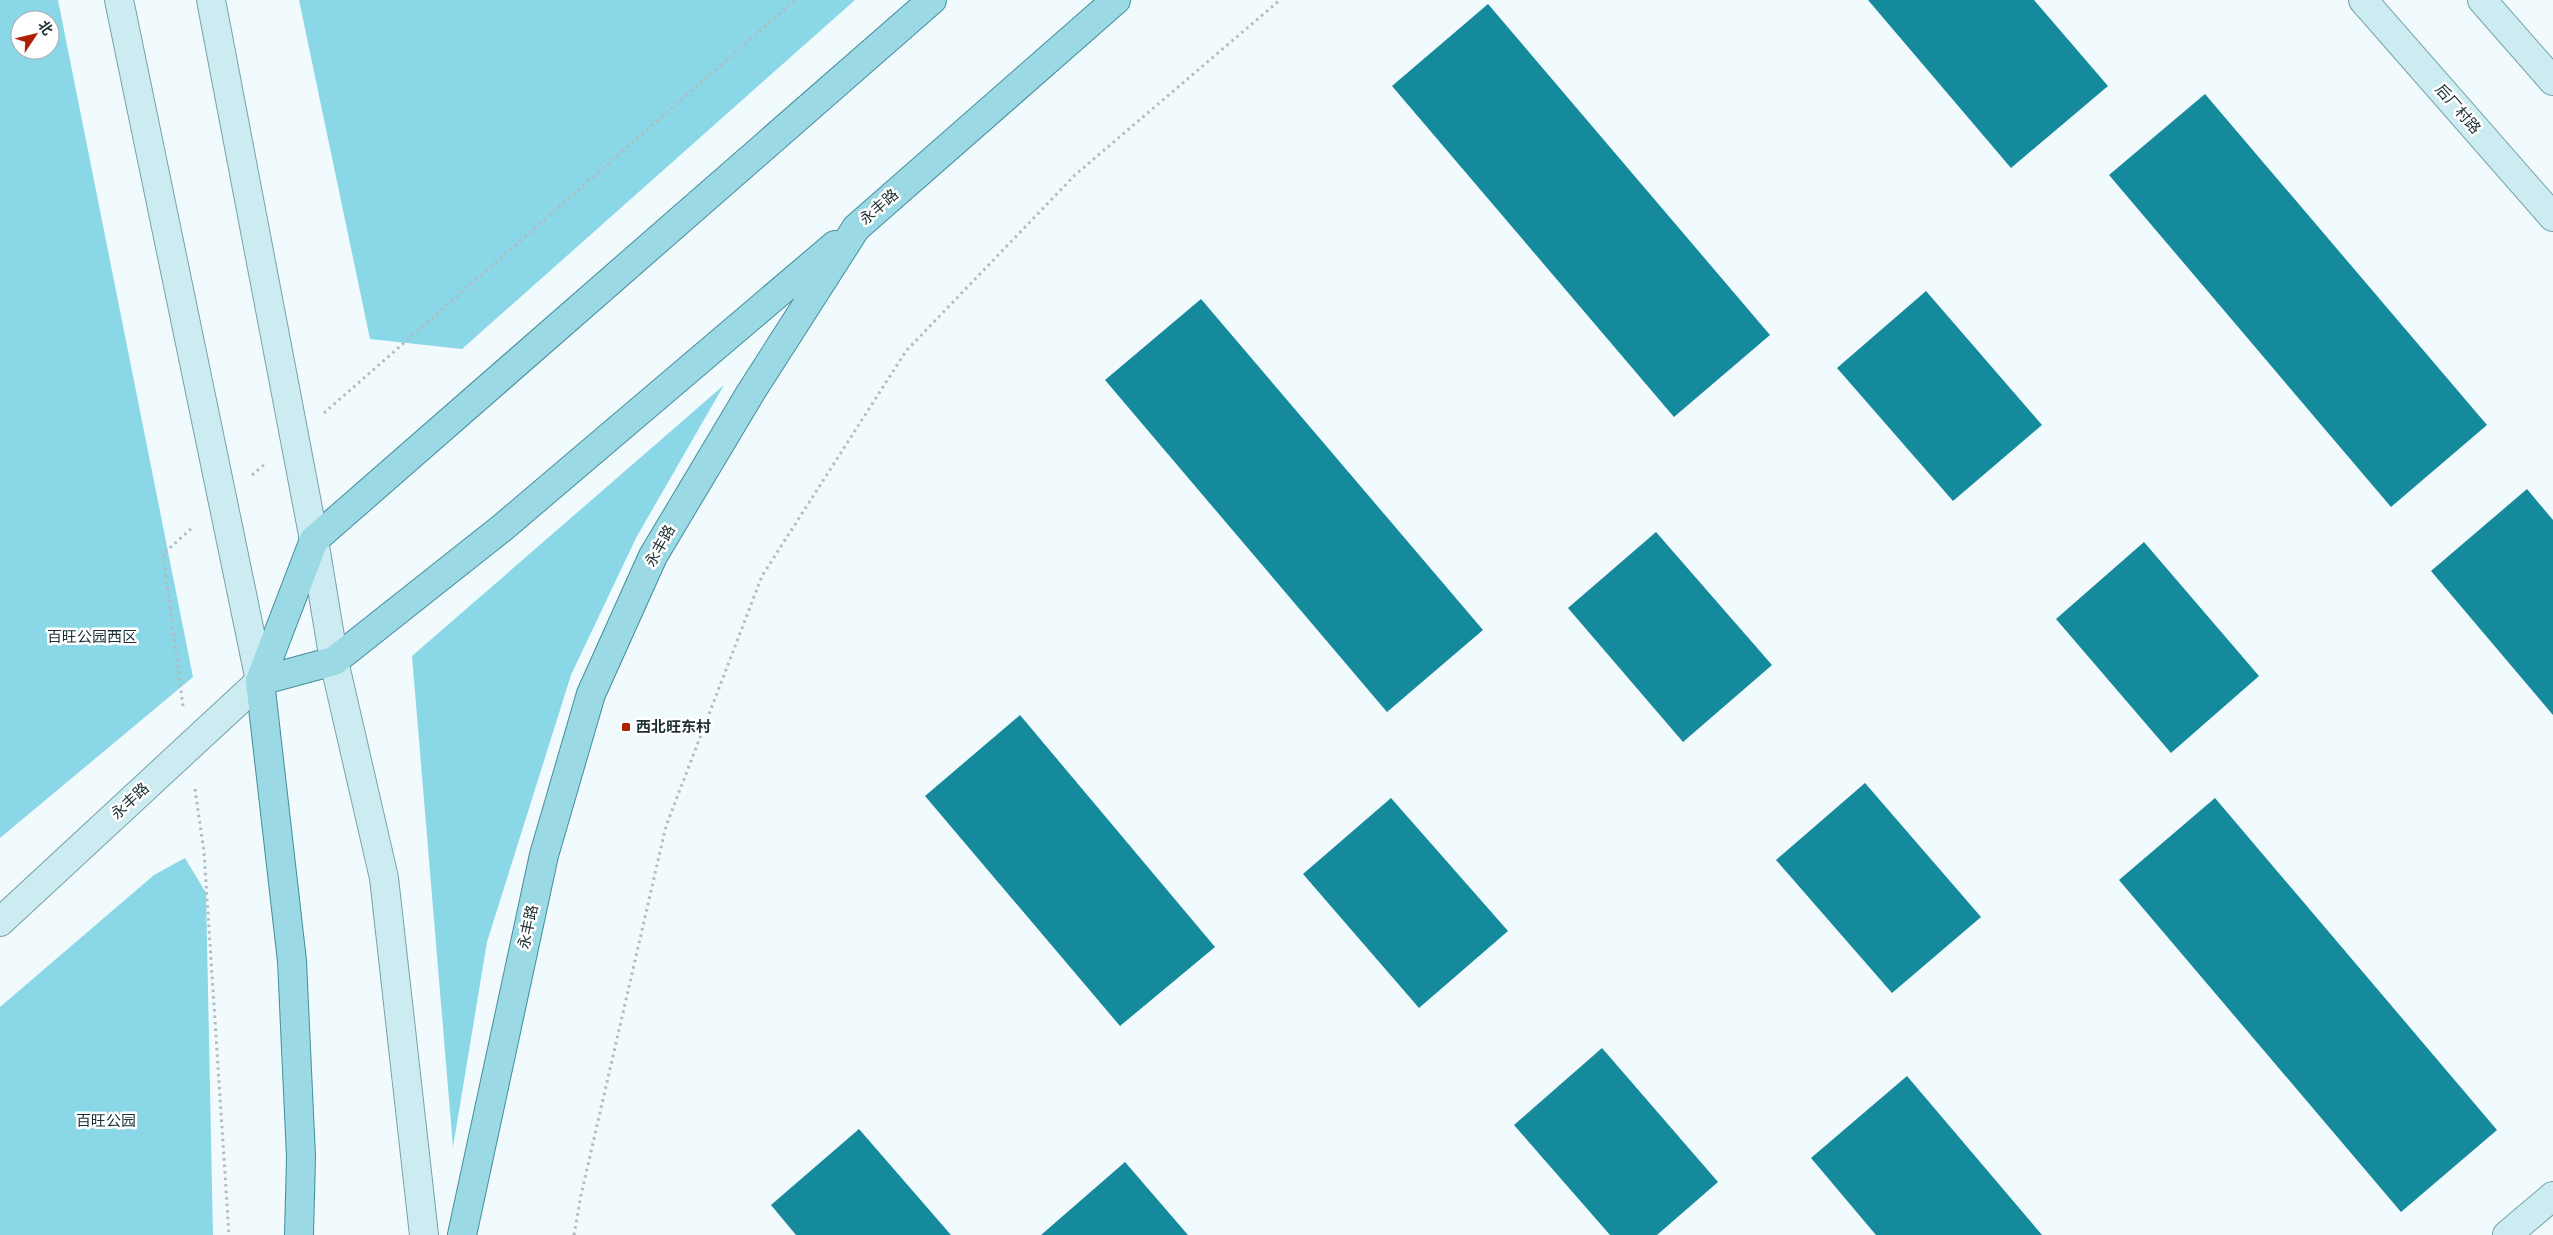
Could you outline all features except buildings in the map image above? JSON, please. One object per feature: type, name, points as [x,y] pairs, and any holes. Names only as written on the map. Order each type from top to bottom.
[{"type":"main road","points":[[119,0],[260,680],[334,661],[502,528],[856,228]]},
{"type":"main road","points":[[211,0],[314,540],[334,661],[384,878],[424,1235]]},
{"type":"main road","name":"永丰路","points":[[0,922],[260,680],[314,540],[932,0]]},
{"type":"main road","name":"永丰路","points":[[462,1235],[544,855],[591,694],[653,556],[751,392],[856,228],[1116,0]]},
{"type":"main road","name":"后厂村路","points":[[2363,0],[2553,217]]},
{"type":"main road","points":[[2482,0],[2553,81]]},
{"type":"main road","name":"永丰路","points":[[260,680],[292,962],[301,1157],[299,1235]]},
{"type":"main road","points":[[2507,1235],[2553,1196]]},
{"type":"path","points":[[230,1235],[204,852],[163,554],[795,0]]},
{"type":"path","points":[[574,1235],[581,1195],[666,826],[762,576],[906,351],[1075,175],[1280,0]]},
{"type":"green space","name":"百旺公园西区","points":[[0,0],[58,0],[60,10],[10,10],[10,60],[60,60],[60,10],[193,677],[0,838]]},
{"type":"green space","points":[[299,0],[855,0],[462,349],[370,339]]},
{"type":"green space","points":[[724,385],[636,538],[571,675],[487,942],[453,1147],[412,656]]},
{"type":"green space","name":"百旺公园","points":[[185,858],[206,893],[213,1235],[0,1235],[0,1007],[154,875]]},
{"type":"place","name":"西北旺东村","points":[[626,727]]}]
